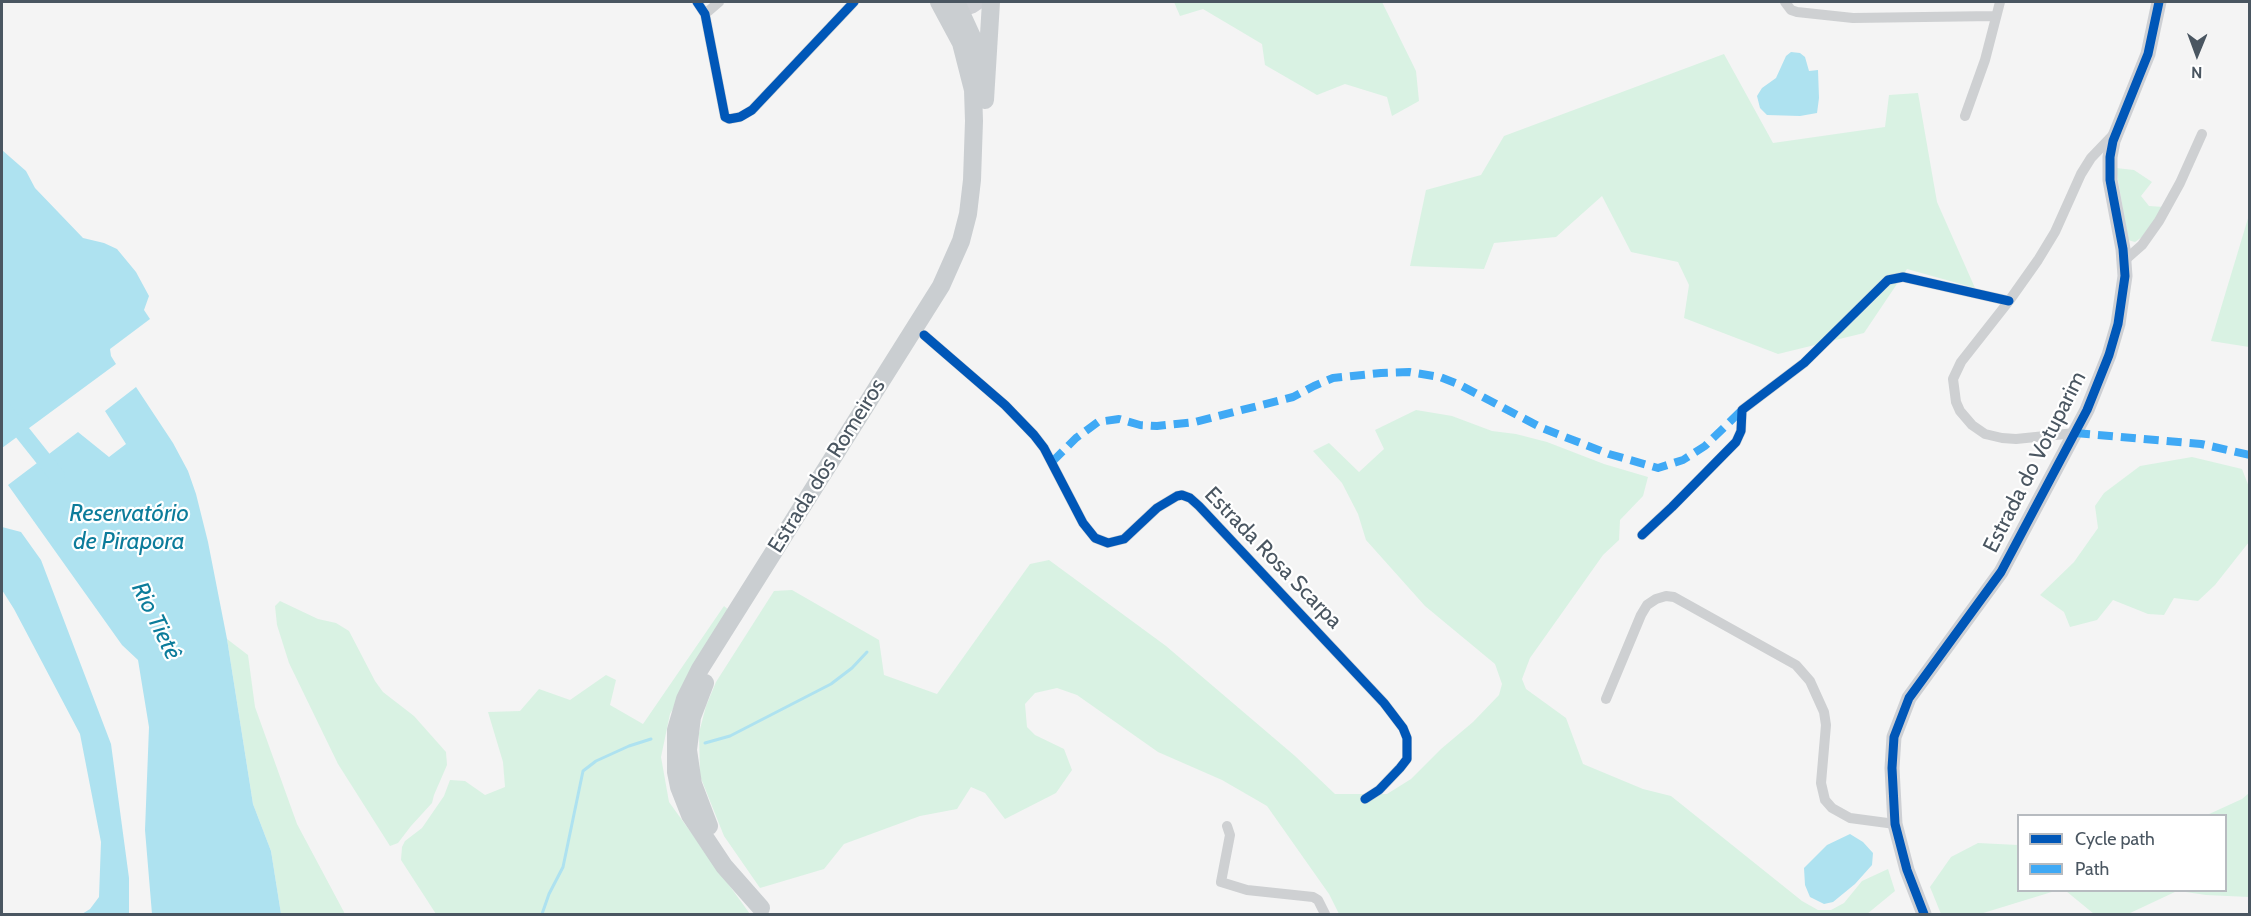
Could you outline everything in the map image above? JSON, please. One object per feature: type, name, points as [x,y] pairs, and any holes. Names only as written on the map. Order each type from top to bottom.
[{"type":"main road","name":"Estrada dos Romeiros","points":[[763,911],[724,866],[687,809],[676,772],[676,730],[685,699],[696,677],[941,286],[962,241],[972,180],[973,90],[961,44],[939,2]]},
{"type":"main road","points":[[985,100],[991,2]]},
{"type":"main road","name":"Estrada dos Romeiros","points":[[763,911],[711,830],[696,797],[688,750],[692,717],[702,689],[711,674],[958,279],[976,232],[984,181],[985,100],[976,48],[954,4]]},
{"type":"street","points":[[697,2],[705,14],[725,117],[729,120],[752,110],[857,3]]},
{"type":"street","points":[[705,14],[719,2]]},
{"type":"street","points":[[954,4],[972,6],[978,2]]},
{"type":"street","points":[[1785,2],[1788,7],[1797,12],[1853,18],[1995,16]]},
{"type":"street","points":[[1965,117],[1985,60],[2000,2]]},
{"type":"street","name":"Estrada do Votuparim","points":[[1924,915],[1907,870],[1895,824],[1892,754],[1894,737],[1903,710],[1925,674],[2001,572],[2093,397],[2115,339],[2125,284],[2125,260],[2110,173],[2111,150],[2148,54],[2159,2]]},
{"type":"street","points":[[2075,433],[2002,438],[1985,434],[1964,416],[1956,402],[1953,379],[1961,362],[2009,301],[2055,232],[2087,165],[2118,129]]},
{"type":"street","points":[[2125,260],[2142,245],[2159,221],[2177,190],[2202,134]]},
{"type":"street","points":[[1642,535],[1736,442],[1741,431],[1742,410],[1804,363],[1888,280],[1903,277],[2009,301]]},
{"type":"street","name":"Estrada Rosa Scarpa","points":[[924,335],[999,399],[1034,435],[1044,448],[1083,523],[1095,538],[1108,543],[1124,539],[1157,508],[1177,496],[1190,498],[1199,506],[1376,695],[1403,728],[1407,738],[1407,759],[1379,790],[1365,799]]},
{"type":"street","points":[[2046,436],[2067,447]]},
{"type":"street","points":[[1606,699],[1647,605],[1666,596],[1674,597],[1796,665],[1810,681],[1824,712],[1826,725],[1821,783],[1825,800],[1832,808],[1850,818],[1895,824]]},
{"type":"street","points":[[1227,826],[1230,835],[1221,882],[1247,890],[1313,897],[1325,915]]},
{"type":"green space","points":[[1174,2],[1382,2],[1416,71],[1419,101],[1392,116],[1387,97],[1345,84],[1317,95],[1265,65],[1262,44],[1203,9],[1180,16]]},
{"type":"green space","points":[[1724,54],[1773,143],[1885,127],[1889,95],[1918,93],[1937,202],[1975,288],[1907,269],[1864,333],[1778,354],[1684,318],[1689,285],[1678,262],[1631,252],[1602,196],[1556,237],[1494,243],[1484,269],[1410,266],[1426,190],[1481,175],[1504,136]]},
{"type":"green space","points":[[2116,168],[2134,170],[2152,182],[2141,196],[2149,206],[2164,207],[2142,237],[2135,242],[2128,240]]},
{"type":"green space","points":[[2249,215],[2250,347],[2211,341]]},
{"type":"green space","points":[[1416,410],[1452,416],[1492,431],[1547,442],[1604,464],[1648,477],[1643,496],[1620,520],[1619,540],[1603,555],[1530,658],[1522,679],[1526,689],[1566,718],[1583,764],[1643,789],[1671,796],[1802,901],[1818,910],[1831,910],[1844,903],[1862,881],[1888,869],[1895,891],[1867,914],[1339,914],[1329,894],[1267,806],[1222,780],[1158,752],[1077,695],[1057,688],[1035,693],[1025,704],[1027,727],[1035,735],[1064,749],[1072,770],[1056,793],[1005,819],[985,793],[971,787],[957,809],[920,816],[844,844],[824,869],[760,888],[724,836],[700,776],[699,733],[706,706],[716,682],[774,591],[792,590],[879,640],[884,675],[937,694],[1030,564],[1049,560],[1166,646],[1295,756],[1335,794],[1387,794],[1411,779],[1473,722],[1499,695],[1502,684],[1495,664],[1425,606],[1366,540],[1358,514],[1342,483],[1313,451],[1329,443],[1359,472],[1384,449],[1375,430]]},
{"type":"green space","points":[[2192,457],[2242,469],[2249,487],[2249,542],[2215,585],[2198,601],[2174,598],[2164,615],[2148,614],[2113,600],[2097,620],[2070,627],[2064,612],[2040,595],[2074,562],[2098,528],[2095,506],[2104,493],[2140,466]]},
{"type":"green space","points":[[280,601],[318,619],[336,623],[349,631],[383,692],[414,716],[446,752],[447,765],[432,803],[398,843],[390,846],[338,764],[289,663],[277,625],[275,606]]},
{"type":"green space","points":[[724,606],[730,611],[670,714],[661,757],[669,802],[750,914],[436,914],[401,860],[402,847],[405,841],[422,828],[444,796],[450,780],[465,781],[485,795],[505,787],[503,762],[488,712],[520,711],[539,689],[570,700],[606,675],[616,680],[610,705],[643,724]]},
{"type":"green space","points":[[227,639],[248,655],[255,707],[297,824],[345,914],[281,914],[271,851],[253,804]]},
{"type":"green space","points":[[2249,793],[2249,897],[2186,892],[2227,892],[2227,814],[2209,814],[2242,799]]},
{"type":"green space","points":[[1978,843],[2017,845],[2017,892],[2052,892],[1980,914],[1941,914],[1930,887],[1951,857]]},
{"type":"green space","points":[[2067,892],[2175,892],[2128,914],[2094,914]]},
{"type":"water","points":[[1791,52],[1800,53],[1805,57],[1809,71],[1818,70],[1817,113],[1800,116],[1767,115],[1760,108],[1757,96],[1762,88],[1776,78],[1786,56]]},
{"type":"water","points":[[2,150],[26,171],[35,188],[83,238],[117,249],[136,272],[149,296],[144,310],[150,319],[110,349],[116,364],[2,448]]},
{"type":"water","name":"Reservatório de Pirapora","points":[[136,387],[173,443],[188,471],[196,494],[227,639],[253,804],[271,851],[281,914],[152,914],[145,830],[149,727],[138,660],[122,645],[8,485],[78,432],[109,457],[126,444],[105,411]]},
{"type":"water","name":"Reservatório de Pirapora","points":[[2,527],[21,532],[41,560],[111,744],[129,878],[129,914],[82,914],[90,909],[99,897],[101,842],[80,734],[2,590]]},
{"type":"water","points":[[1850,834],[1863,842],[1873,853],[1872,865],[1855,884],[1833,902],[1824,904],[1810,897],[1805,885],[1804,868],[1827,845]]},
{"type":"waterway","name":"Rio Tietê","points":[[2,407],[57,476]]},
{"type":"waterway","points":[[705,743],[730,736],[831,684],[852,668],[867,652]]},
{"type":"waterway","points":[[542,914],[563,867],[583,771],[596,761],[651,739]]},
{"type":"marked path","points":[[1052,462],[1076,438],[1098,422],[1119,419],[1140,425],[1157,426],[1195,422],[1293,397],[1333,378],[1381,373],[1409,372],[1440,377],[1542,428],[1609,454],[1658,468],[1683,460],[1705,446],[1742,410]]},
{"type":"marked path","points":[[2075,433],[2201,444],[2250,455]]},
{"type":"cycle path","points":[[697,2],[705,14],[725,117],[729,119],[740,117],[752,110],[854,2]]},
{"type":"cycle path","points":[[1924,914],[1907,870],[1895,824],[1892,768],[1894,737],[1909,698],[2001,572],[2087,410],[2109,355],[2118,324],[2125,276],[2123,249],[2110,180],[2110,157],[2113,141],[2148,54],[2159,2]]},
{"type":"cycle path","points":[[1642,535],[1736,442],[1741,431],[1742,410],[1804,363],[1888,280],[1903,277],[2009,301]]},
{"type":"cycle path","points":[[924,335],[1005,405],[1034,435],[1044,448],[1083,523],[1095,538],[1108,543],[1124,539],[1157,508],[1177,496],[1190,498],[1199,506],[1384,703],[1403,728],[1407,738],[1407,759],[1379,790],[1365,799]]}]
